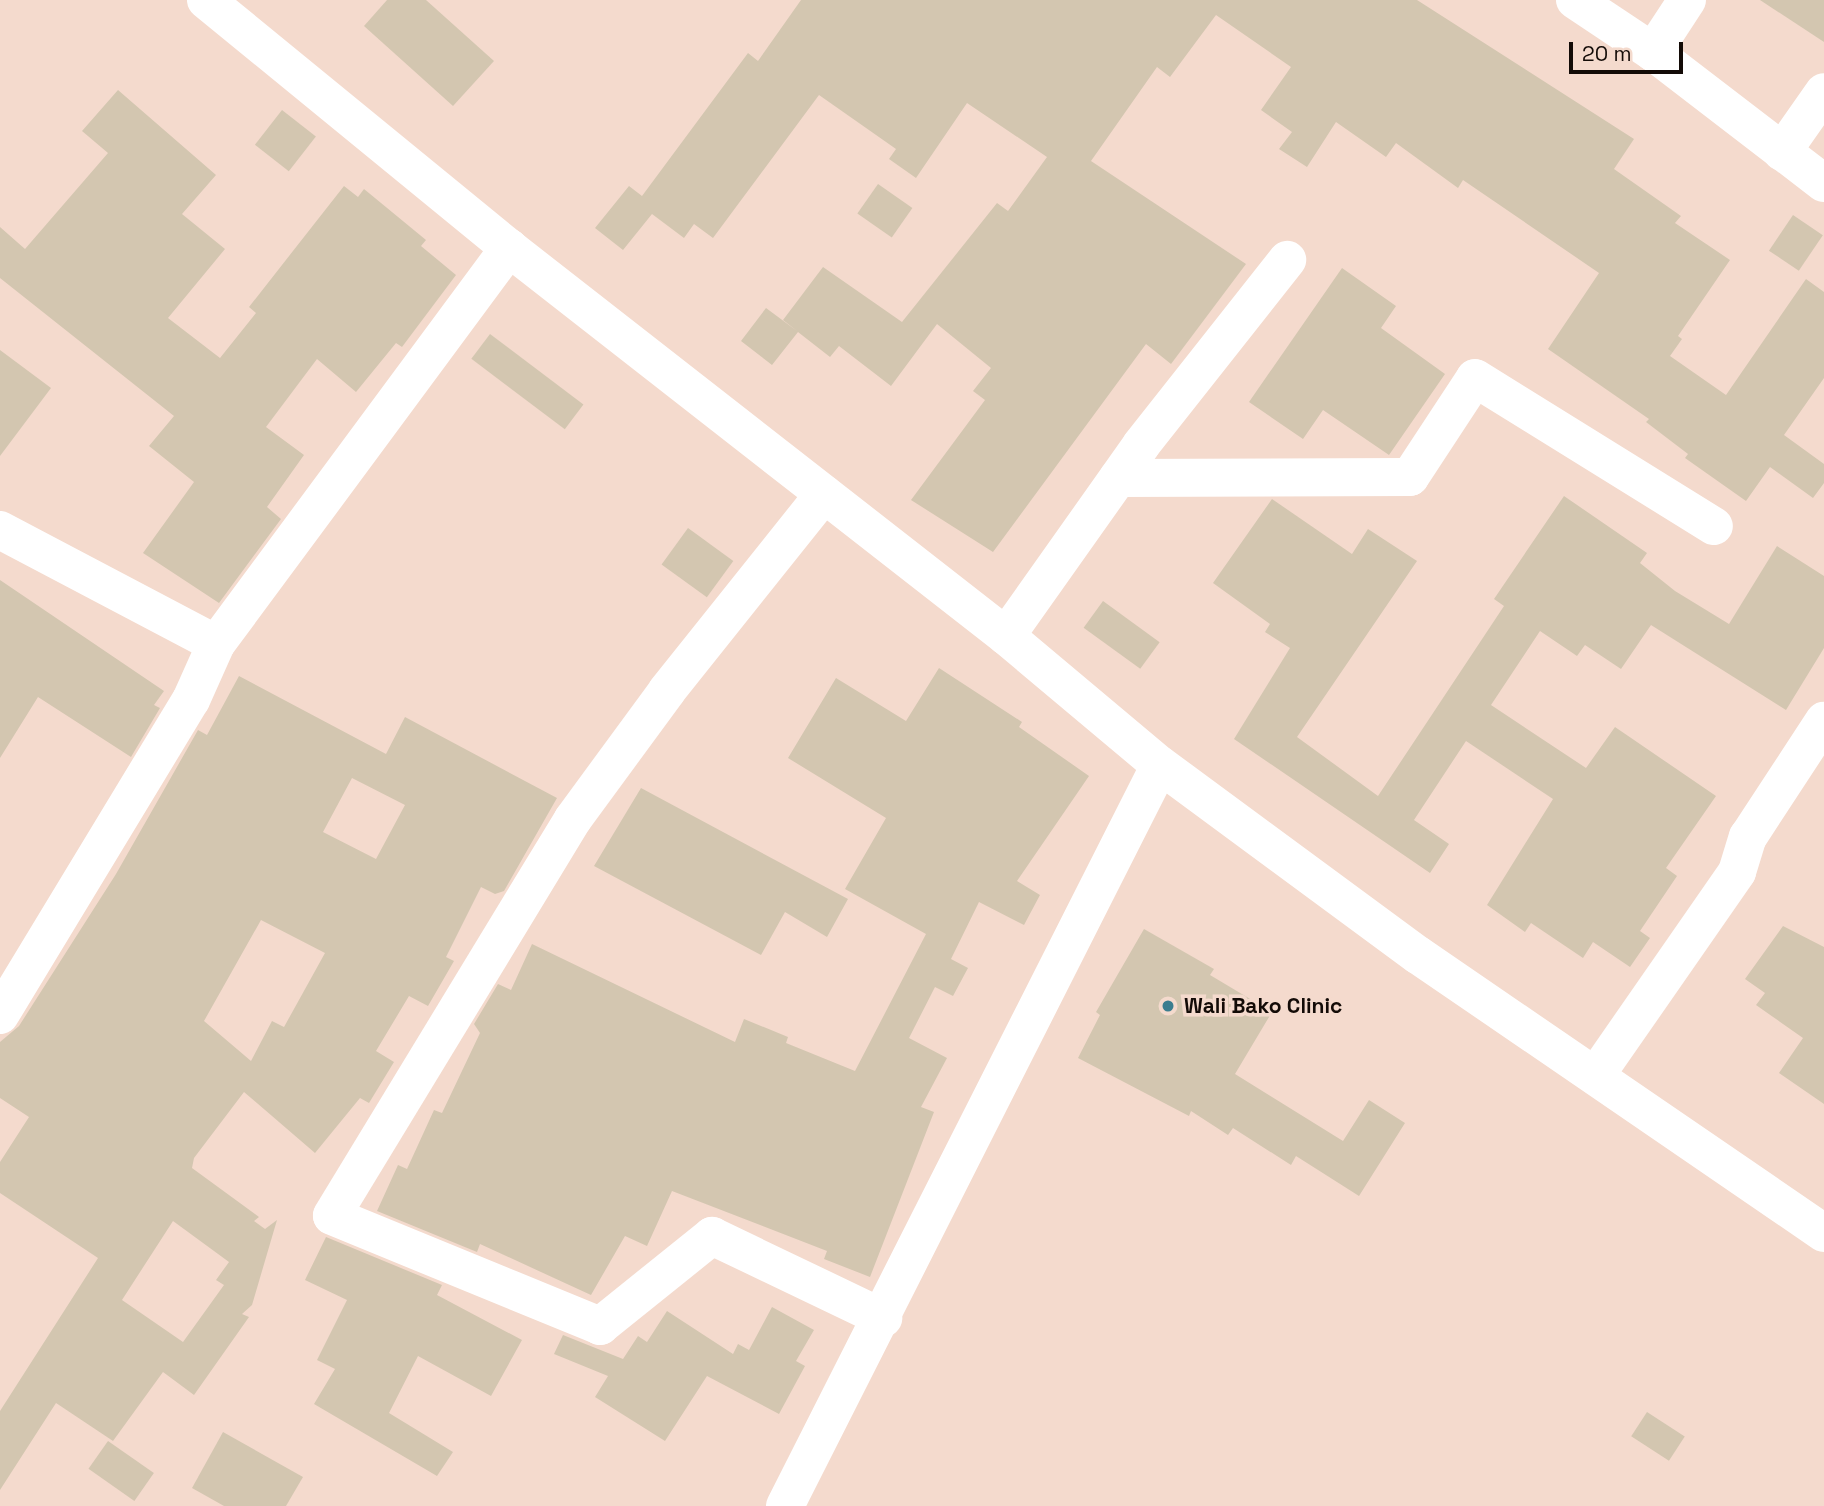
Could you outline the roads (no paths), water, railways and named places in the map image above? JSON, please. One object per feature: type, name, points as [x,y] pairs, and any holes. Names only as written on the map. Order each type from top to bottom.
[{"type":"street","points":[[206,0],[509,248],[1006,636],[1160,765],[1418,955],[1824,1233]]},
{"type":"street","points":[[1575,0],[1653,51],[1824,183]]},
{"type":"street","points":[[1653,51],[1687,0]]},
{"type":"street","points":[[1782,152],[1824,92]]},
{"type":"street","points":[[0,1015],[191,700],[216,644],[509,248]]},
{"type":"street","points":[[1006,636],[1118,478],[1287,260]]},
{"type":"street","points":[[1118,478],[1410,477],[1475,378],[1714,526]]},
{"type":"street","points":[[824,494],[667,691],[573,818],[332,1216],[600,1326],[712,1236],[883,1318]]},
{"type":"street","points":[[0,530],[216,644]]},
{"type":"street","points":[[1596,1075],[1737,872],[1748,837],[1824,721]]},
{"type":"street","points":[[785,1506],[883,1318],[1160,765]]},
{"type":"place","name":"Wali Bako Clinic","points":[[1168,1006]]}]
